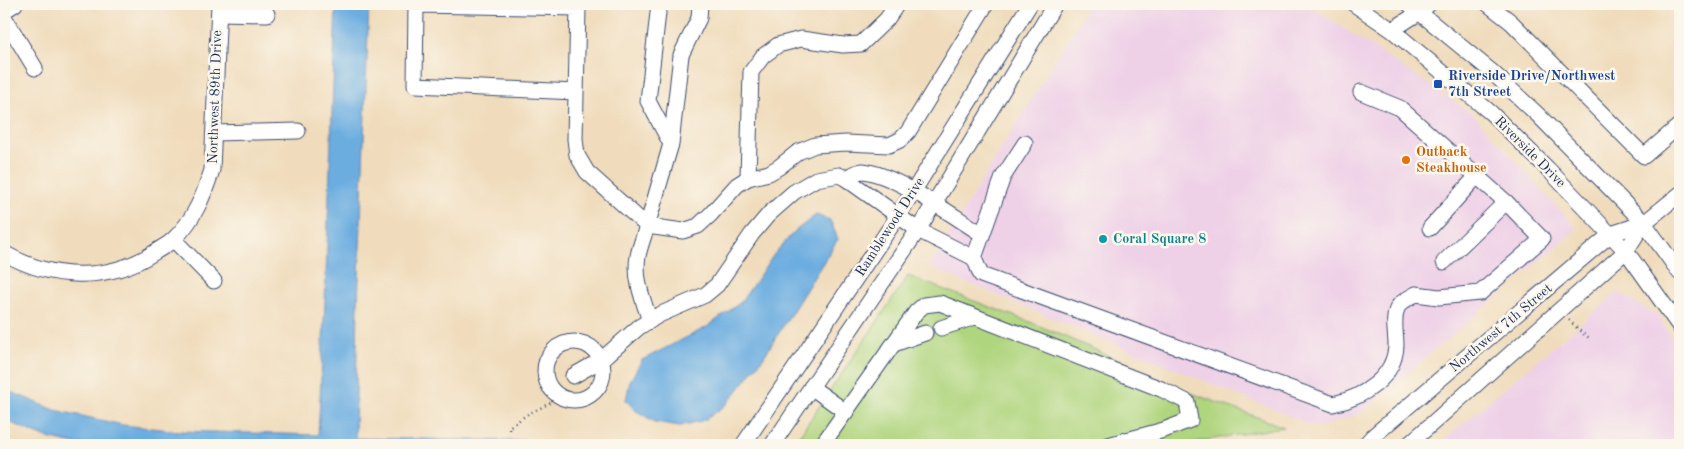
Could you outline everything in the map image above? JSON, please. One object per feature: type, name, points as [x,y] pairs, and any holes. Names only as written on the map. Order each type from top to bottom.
[{"type":"street","points":[[4,11],[15,4]]},
{"type":"street","points":[[659,4],[648,102],[671,144]]},
{"type":"street","points":[[650,321],[638,276],[638,257],[671,144],[681,55],[699,18],[700,4]]},
{"type":"street","points":[[748,178],[752,72],[763,56],[778,45],[801,39],[843,45],[861,44],[887,19],[897,4]]},
{"type":"street","points":[[576,92],[415,85],[416,5],[578,8],[576,92],[574,139],[577,155],[587,172],[647,226],[683,231],[698,226],[737,185],[748,178],[769,173],[779,168],[798,152],[816,145],[846,143],[890,145],[900,140],[908,132],[986,4]]},
{"type":"street","name":"Ramblewood Drive","points":[[743,445],[898,216],[1030,4]]},
{"type":"street","name":"Ramblewood Drive","points":[[772,445],[918,230],[1055,4]]},
{"type":"street","name":"Riverside Drive","points":[[1354,4],[1392,30],[1490,113],[1548,169],[1612,234],[1680,327]]},
{"type":"street","points":[[1488,4],[1511,22],[1644,156],[1680,125]]},
{"type":"street","points":[[1392,30],[1420,6],[1538,115],[1644,223],[1680,273]]},
{"type":"street","points":[[219,8],[267,14]]},
{"type":"street","name":"Northwest 89th Drive","points":[[4,253],[22,263],[51,272],[84,275],[113,271],[141,261],[174,240],[192,217],[204,195],[212,170],[219,8]]},
{"type":"street","points":[[4,17],[35,68]]},
{"type":"street","points":[[573,376],[601,360],[618,344],[650,321],[705,295],[725,274],[752,234],[769,214],[794,192],[816,179],[839,175],[918,230],[974,258],[982,275],[1333,404],[1346,401],[1370,390],[1382,378],[1391,364],[1396,348],[1395,313],[1398,305],[1416,294],[1440,297],[1480,293],[1542,239],[1506,202],[1400,108],[1361,92]]},
{"type":"street","points":[[214,133],[298,131]]},
{"type":"street","points":[[974,258],[1002,176],[1025,143]]},
{"type":"street","points":[[845,178],[861,171],[887,178],[982,234]]},
{"type":"street","points":[[1430,228],[1476,177]]},
{"type":"street","name":"Northwest 7th Street","points":[[1408,445],[1626,251],[1644,223],[1680,194]]},
{"type":"street","points":[[1444,262],[1506,202]]},
{"type":"street","name":"Northwest 7th Street","points":[[1366,445],[1379,431],[1612,234],[1644,223]]},
{"type":"street","points":[[174,240],[214,281]]},
{"type":"street","points":[[822,445],[916,312],[924,304],[940,303],[1161,389],[1187,402],[1190,420],[1164,430],[1108,445]]},
{"type":"street","points":[[941,328],[975,317]]},
{"type":"street","points":[[894,344],[925,333]]},
{"type":"street","points":[[575,342],[591,348],[601,360],[602,376],[595,391],[589,396],[573,400],[562,397],[552,389],[546,374],[546,366],[553,352],[560,346],[575,342]]},
{"type":"street","points":[[811,387],[846,412]]},
{"type":"path","points":[[1569,320],[1590,339]]},
{"type":"path","points":[[510,445],[509,427],[528,414],[562,397]]},
{"type":"shaded area","points":[[1090,4],[1307,4],[1473,114],[1577,229],[1361,413],[1318,428],[929,267]]},
{"type":"shaded area","points":[[1618,292],[1658,316],[1680,351],[1680,445],[1438,445]]},
{"type":"green space","points":[[908,276],[1035,324],[1180,389],[1284,427],[1177,445],[793,445]]},
{"type":"water","points":[[336,4],[369,4],[355,438],[529,441],[559,445],[79,445],[47,438],[4,420],[4,389],[55,410],[123,425],[179,431],[318,435]]},
{"type":"water","points":[[816,215],[830,220],[838,239],[763,358],[727,404],[705,420],[680,426],[655,422],[635,410],[626,400],[630,381],[642,360],[707,327],[741,302],[775,253],[795,231]]},
{"type":"place","name":"Riverside Drive/Northwest 7th Street","points":[[1438,84]]},
{"type":"place","name":"Outback Steakhouse","points":[[1406,160]]},
{"type":"place","name":"Coral Square 8","points":[[1103,239]]}]
